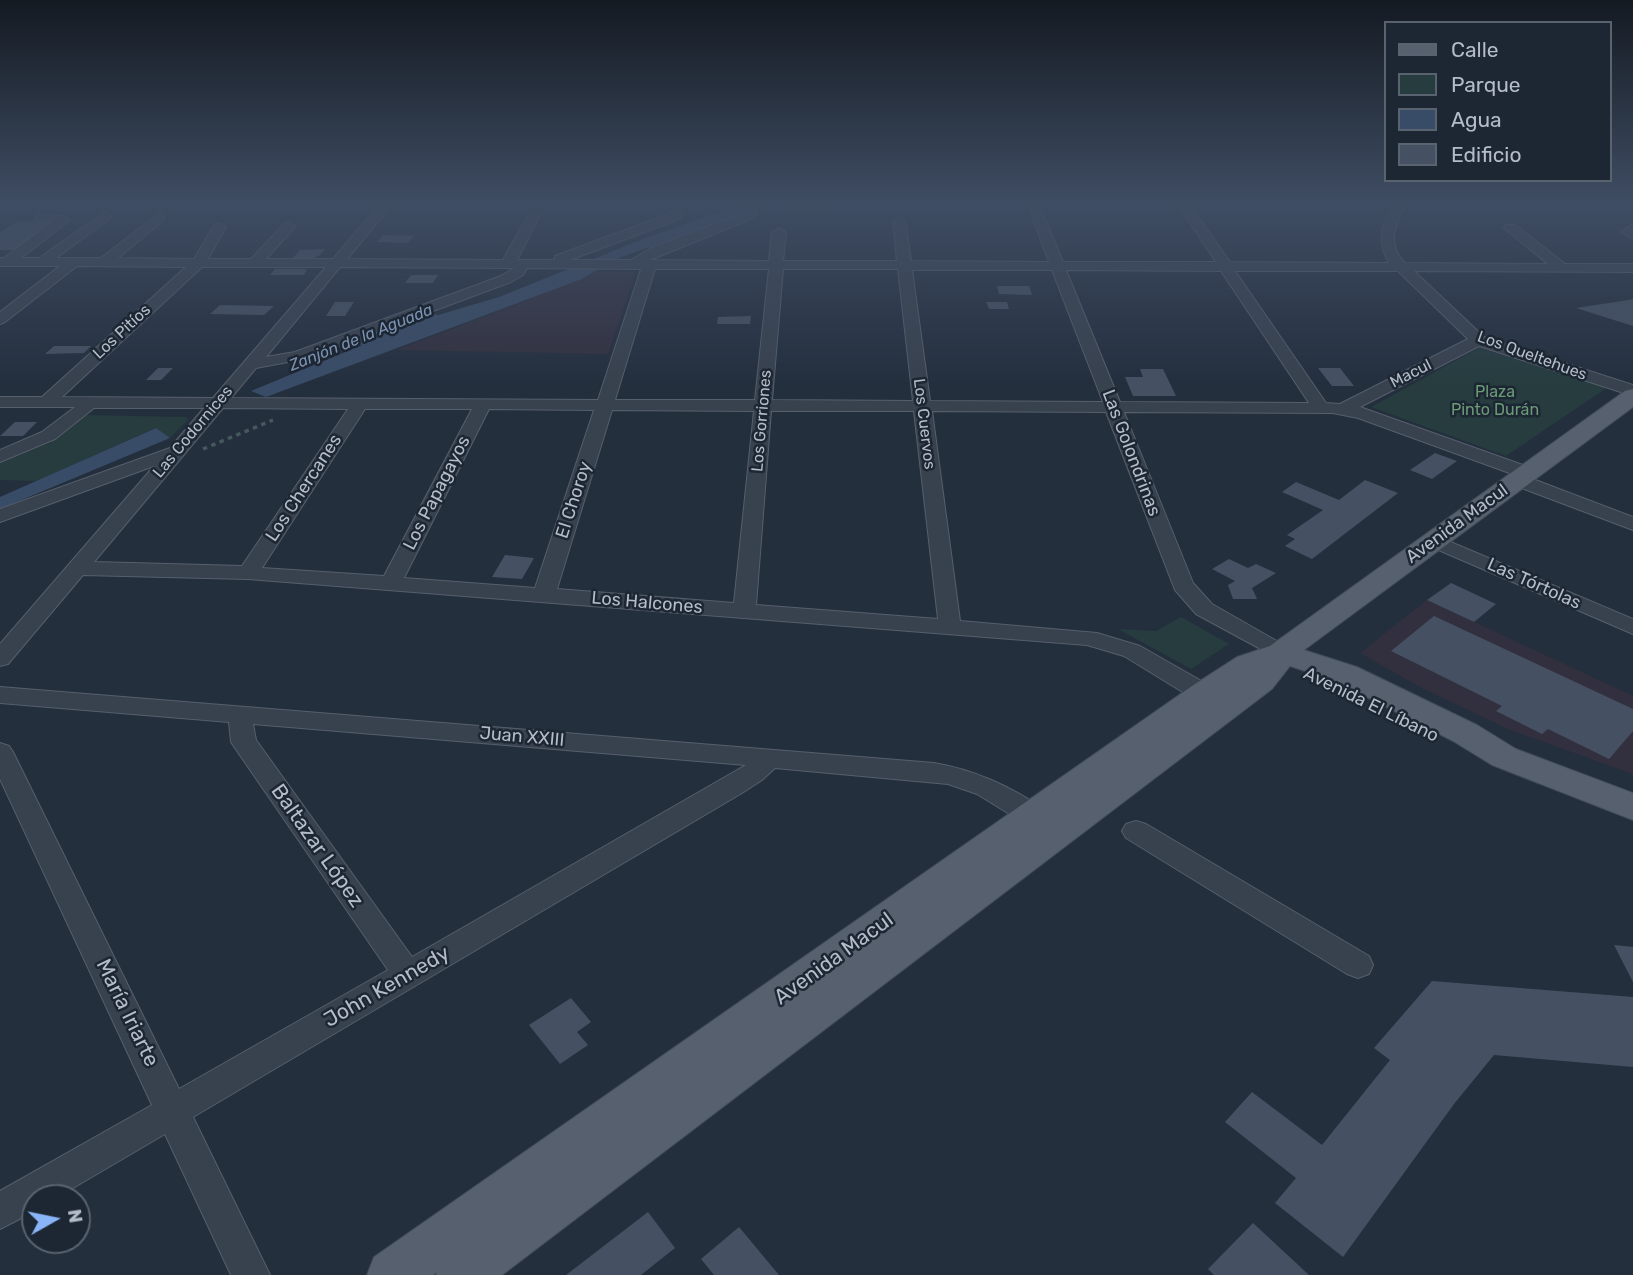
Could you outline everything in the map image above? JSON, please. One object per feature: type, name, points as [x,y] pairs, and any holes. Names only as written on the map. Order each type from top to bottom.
[{"type":"main road","name":"Avenida Macul","points":[[392,1275],[1203,693],[1238,669],[1258,659],[1281,653],[1633,397]]},
{"type":"main road","name":"Avenida Macul","points":[[461,1275],[1261,682],[1274,669],[1281,653]]},
{"type":"main road","name":"Avenida El Líbano","points":[[1281,653],[1297,670],[1391,717],[1465,748],[1504,757],[1633,807]]},
{"type":"street","points":[[0,319],[71,264]]},
{"type":"street","name":"Los Pitíos","points":[[47,402],[196,264]]},
{"type":"street","name":"Las Codornices","points":[[0,659],[335,264]]},
{"type":"street","points":[[251,364],[305,354],[506,279],[518,272],[516,264]]},
{"type":"street","name":"El Choroy","points":[[544,595],[605,404],[635,264]]},
{"type":"street","points":[[706,264],[1633,268]]},
{"type":"street","name":"Los Queltehues","points":[[1398,264],[1478,340],[1633,391]]},
{"type":"street","points":[[1557,264],[1562,268]]},
{"type":"street","name":"Los Gorriones","points":[[744,611],[776,265]]},
{"type":"street","name":"Los Cuervos","points":[[904,266],[950,627]]},
{"type":"street","name":"Las Golondrinas","points":[[1057,266],[1187,592],[1218,618],[1281,653]]},
{"type":"street","points":[[1225,267],[1320,407]]},
{"type":"street","name":"Macul","points":[[1345,409],[1478,340]]},
{"type":"street","points":[[0,402],[1320,407],[1345,409],[1522,477],[1633,524]]},
{"type":"street","points":[[0,456],[46,440],[66,426],[90,402]]},
{"type":"street","name":"Los Chercanes","points":[[248,573],[360,403]]},
{"type":"street","name":"Los Papagayos","points":[[391,583],[483,404]]},
{"type":"street","points":[[0,516],[177,451]]},
{"type":"street","name":"Las Tórtolas","points":[[1434,541],[1633,627]]},
{"type":"street","name":"Los Halcones","points":[[77,568],[248,573],[1089,638],[1132,651],[1203,693]]},
{"type":"street","name":"Juan XXIII","points":[[0,695],[243,713],[954,774],[989,786],[1034,816]]},
{"type":"street","name":"Baltazar López","points":[[243,713],[240,726],[244,742],[408,975]]},
{"type":"street","name":"María Iriarte","points":[[0,752],[251,1275]]},
{"type":"street","name":"John Kennedy","points":[[0,1211],[743,780],[769,758]]},
{"type":"street","points":[[1136,831],[1358,965]]},
{"type":"path","points":[[202,449],[276,419]]},
{"type":"shaded area","points":[[596,271],[636,272],[608,354],[397,350],[582,279]]},
{"type":"shaded area","points":[[1427,600],[1633,696],[1633,774],[1508,729],[1420,687],[1360,653]]},
{"type":"green space","name":"Plaza Pinto Durán","points":[[1479,348],[1600,385],[1605,389],[1506,456],[1371,407]]},
{"type":"green space","points":[[83,415],[186,417],[188,420],[170,438],[155,428],[37,481],[0,480],[0,463],[50,443]]},
{"type":"green space","points":[[1181,617],[1229,644],[1191,669],[1118,629],[1156,631]]},
{"type":"water","points":[[580,264],[607,264],[582,279],[266,397],[251,391],[382,337],[377,333],[499,297]]},
{"type":"water","points":[[156,428],[170,438],[0,509],[0,497]]},
{"type":"building","points":[[275,269],[307,270],[304,275],[270,275]]},
{"type":"building","points":[[411,275],[438,275],[433,283],[405,283]]},
{"type":"building","points":[[997,286],[1029,286],[1032,295],[999,294]]},
{"type":"building","points":[[1633,299],[1633,326],[1576,308],[1622,301]]},
{"type":"building","points":[[335,302],[354,302],[345,316],[326,316]]},
{"type":"building","points":[[986,302],[1007,302],[1009,309],[989,309]]},
{"type":"building","points":[[220,305],[274,306],[264,315],[210,314]]},
{"type":"building","points":[[751,316],[750,324],[717,324],[718,317]]},
{"type":"building","points":[[54,346],[91,346],[84,353],[45,354]]},
{"type":"building","points":[[158,368],[173,368],[161,380],[146,380]]},
{"type":"building","points":[[1318,368],[1340,368],[1354,386],[1332,386]]},
{"type":"building","points":[[1140,369],[1163,369],[1176,396],[1133,396],[1125,377],[1143,377]]},
{"type":"building","points":[[15,422],[37,422],[23,436],[0,436]]},
{"type":"building","points":[[1435,453],[1457,461],[1432,479],[1410,470]]},
{"type":"building","points":[[1365,480],[1398,493],[1312,559],[1285,546],[1295,539],[1287,535],[1323,510],[1282,492],[1296,482],[1339,500]]},
{"type":"building","points":[[505,555],[534,558],[522,579],[492,577]]},
{"type":"building","points":[[1229,559],[1248,568],[1256,564],[1276,573],[1252,588],[1257,599],[1233,599],[1228,585],[1235,581],[1212,569]]},
{"type":"building","points":[[1451,583],[1496,604],[1474,622],[1427,600]]},
{"type":"building","points":[[1434,616],[1633,709],[1633,731],[1609,759],[1548,729],[1542,734],[1496,711],[1502,706],[1391,651]]},
{"type":"building","points":[[1614,945],[1633,947],[1633,982]]},
{"type":"building","points":[[1432,981],[1633,997],[1633,1067],[1494,1055],[1454,1104],[1343,1257],[1275,1203],[1296,1178],[1225,1122],[1252,1092],[1322,1145],[1390,1060],[1374,1048]]},
{"type":"building","points":[[571,998],[591,1022],[577,1032],[588,1045],[560,1064],[529,1025]]},
{"type":"building","points":[[648,1212],[675,1248],[641,1275],[566,1275]]},
{"type":"building","points":[[1253,1223],[1309,1275],[1214,1275],[1208,1269]]},
{"type":"building","points":[[739,1227],[779,1275],[714,1275],[701,1259]]},
{"type":"waterway","name":"Zanjón de la Aguada","points":[[365,337],[433,322]]}]
